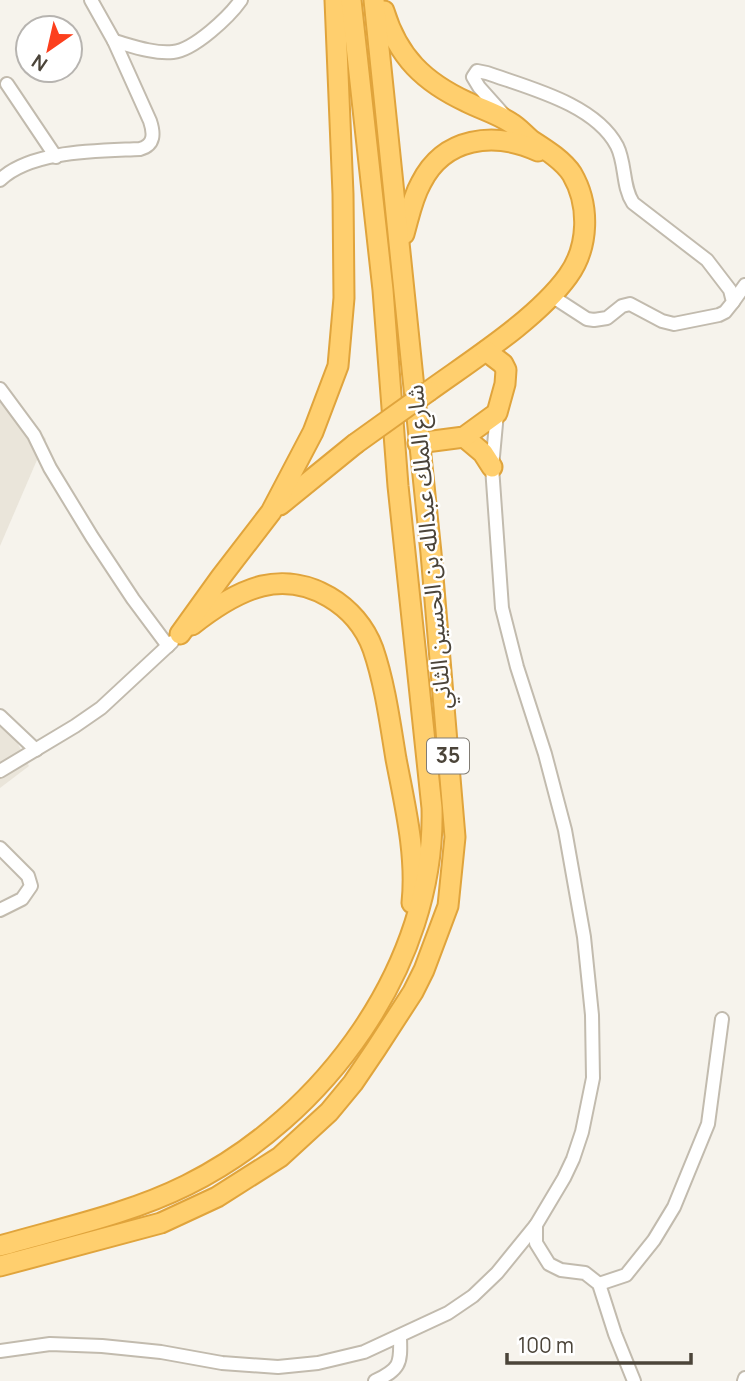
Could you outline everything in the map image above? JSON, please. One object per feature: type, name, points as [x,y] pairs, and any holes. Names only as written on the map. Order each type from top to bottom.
[{"type":"highway","points":[[174,640],[271,512],[303,456],[338,366],[344,299],[335,0]]},
{"type":"highway","name":"شارع الملك عبدالله بن الحسين الثاني","points":[[0,1246],[145,1204],[194,1182],[241,1153],[291,1113],[313,1093],[369,1017],[408,944],[426,889],[433,834],[432,808],[398,486],[383,290],[351,0]]},
{"type":"highway","name":"شارع الملك عبدالله بن الحسين الثاني","points":[[0,1266],[161,1223],[217,1197],[279,1157],[329,1112],[353,1083],[413,992],[448,906],[455,837],[431,553],[374,0]]},
{"type":"highway","points":[[271,512],[355,444],[486,351],[531,315],[568,276],[585,236],[584,215],[572,174],[511,123],[456,97],[415,68],[392,36],[381,0]]},
{"type":"highway","points":[[400,246],[421,182],[436,161],[456,148],[475,142],[504,140],[521,144],[564,165]]},
{"type":"highway","points":[[418,443],[464,437],[497,413],[506,370],[503,364],[486,351]]},
{"type":"highway","points":[[464,437],[482,453],[492,467]]},
{"type":"highway","points":[[303,456],[306,466],[320,473]]},
{"type":"highway","points":[[174,640],[215,609],[244,593],[260,586],[276,584],[326,593],[338,600],[364,630],[373,649],[387,703],[409,833],[414,883],[408,944]]},
{"type":"street","points":[[0,180],[22,166],[56,157],[140,149],[148,147],[152,140],[150,121],[114,41],[91,0]]},
{"type":"street","points":[[114,41],[158,51],[182,50],[201,37],[241,0]]},
{"type":"street","points":[[511,123],[479,87],[473,78],[475,73],[487,73],[556,98],[606,130],[618,149],[627,192],[633,203],[707,260],[730,290],[733,302]]},
{"type":"street","points":[[7,84],[56,157]]},
{"type":"street","points":[[550,295],[587,318],[604,319],[622,306],[630,304],[662,321],[674,324],[725,312],[745,285]]},
{"type":"street","points":[[0,390],[34,435],[50,468],[133,599],[174,640],[101,708],[0,771]]},
{"type":"street","points":[[0,1351],[50,1344],[102,1346],[161,1352],[222,1363],[278,1367],[318,1363],[353,1355],[400,1338],[448,1313],[473,1296],[497,1273],[536,1225],[564,1178],[582,1132],[593,1078],[592,1015],[584,937],[565,830],[502,608],[492,467],[497,413]]},
{"type":"street","points":[[0,716],[36,750]]},
{"type":"street","points":[[0,848],[29,876],[31,886],[22,900],[0,910]]},
{"type":"street","points":[[599,1284],[626,1275],[654,1240],[674,1207],[708,1124],[722,1019]]},
{"type":"street","points":[[536,1225],[536,1243],[550,1265],[561,1270],[585,1273],[599,1284],[634,1381]]},
{"type":"street","points":[[375,1381],[396,1368],[400,1360],[400,1338]]},
{"type":"shaded area","points":[[0,388],[46,439],[0,546]]},
{"type":"shaded area","points":[[0,708],[29,766],[0,788]]}]
